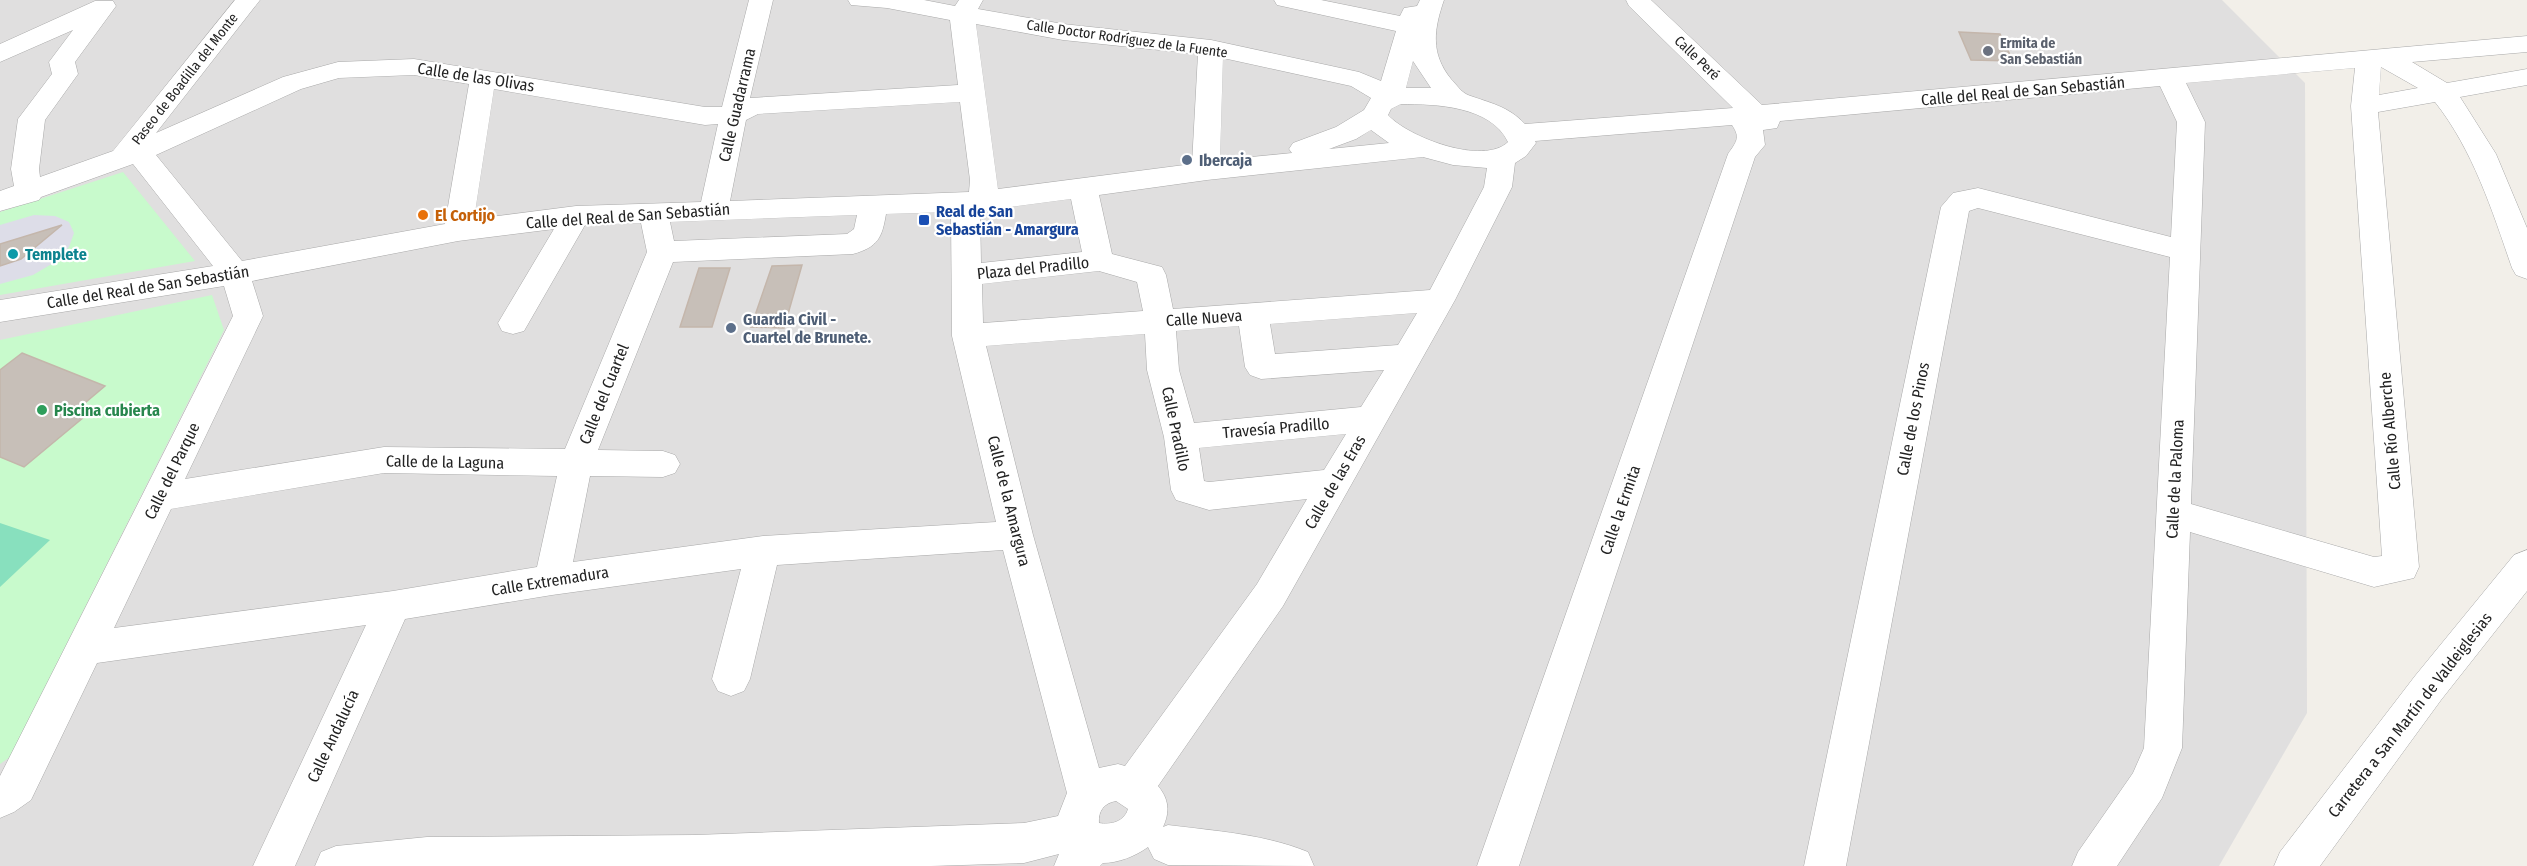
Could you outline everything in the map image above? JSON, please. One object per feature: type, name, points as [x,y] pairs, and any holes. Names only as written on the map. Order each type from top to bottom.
[{"type":"street","name":"Paseo de Boadilla del Monte","points":[[130,155],[248,0]]},
{"type":"street","name":"Calle Guadarrama","points":[[714,210],[732,115],[761,0]]},
{"type":"street","name":"Calle Doctor Rodríguez de la Fuente","points":[[860,0],[967,7],[1063,32],[1210,48],[1359,80],[1380,90],[1384,104],[1384,129],[1427,148]]},
{"type":"street","points":[[1286,0],[1409,26]]},
{"type":"street","points":[[1418,0],[1384,104],[1425,96],[1457,101],[1511,123],[1510,146]]},
{"type":"street","points":[[1432,0],[1421,36],[1426,65],[1457,101]]},
{"type":"street","name":"Calle Peré","points":[[1638,1],[1747,129]]},
{"type":"street","points":[[0,54],[107,3]]},
{"type":"street","points":[[18,176],[32,119],[64,74],[62,62],[107,3]]},
{"type":"street","name":"Calle de la Amargura","points":[[967,7],[972,93],[984,180],[974,201],[965,275],[968,336],[1016,535],[1083,834]]},
{"type":"street","name":"Calle del Real de San Sebastián","points":[[1747,129],[1800,111],[2526,45]]},
{"type":"street","points":[[1210,48],[1205,155],[1217,170]]},
{"type":"street","points":[[2376,59],[2441,92],[2465,124],[2491,177],[2527,268]]},
{"type":"street","name":"Calle Río Alberche","points":[[2174,513],[2374,572],[2401,567],[2364,106],[2376,59]]},
{"type":"street","name":"Calle de las Olivas","points":[[0,201],[18,176],[130,155],[292,83],[338,70],[414,67],[705,116],[732,115],[754,106],[972,93]]},
{"type":"street","points":[[458,231],[483,77]]},
{"type":"street","points":[[2364,106],[2527,77]]},
{"type":"street","name":"Calle de la Paloma","points":[[2093,866],[2148,785],[2163,748],[2191,122],[2170,78]]},
{"type":"street","name":"Calle del Real de San Sebastián","points":[[1217,170],[1325,143],[1346,134],[1384,104]]},
{"type":"street","points":[[1665,122],[1694,128],[1747,129]]},
{"type":"street","points":[[1427,148],[1478,159],[1510,146],[1665,122],[1747,129]]},
{"type":"street","name":"Calle la Ermita","points":[[1498,866],[1747,129]]},
{"type":"street","name":"Calle de las Eras","points":[[1134,787],[1270,595],[1440,300],[1498,187],[1510,146]]},
{"type":"street","name":"Calle del Real de San Sebastián","points":[[0,311],[285,265],[458,231],[576,216],[974,201],[1083,189],[1217,170],[1427,148]]},
{"type":"street","name":"Calle del Parque","points":[[0,799],[17,787],[248,316],[235,273],[130,155]]},
{"type":"street","name":"Plaza del Pradillo","points":[[965,275],[1100,261],[1083,189]]},
{"type":"street","name":"Calle de los Pinos","points":[[1825,866],[1954,207],[1963,200],[1978,198],[2185,251]]},
{"type":"street","points":[[653,212],[662,252],[852,244],[868,234],[873,204]]},
{"type":"street","points":[[513,323],[576,216]]},
{"type":"street","name":"Calle del Cuartel","points":[[552,580],[576,464],[662,252]]},
{"type":"street","name":"Calle Pradillo","points":[[1100,261],[1150,275],[1160,321],[1163,370],[1181,437],[1188,490],[1209,496],[1334,483]]},
{"type":"street","name":"Calle Nueva","points":[[968,336],[1440,300]]},
{"type":"street","points":[[1253,314],[1261,367],[1408,356]]},
{"type":"street","name":"Travesía Pradillo","points":[[1181,437],[1371,419]]},
{"type":"street","name":"Calle de la Laguna","points":[[159,497],[384,460],[663,464]]},
{"type":"street","name":"Calle Extremadura","points":[[85,648],[393,606],[552,580],[763,551],[1016,535]]},
{"type":"street","points":[[731,678],[763,551]]},
{"type":"street","name":"Carretera a San Martín de Valdeiglesias","points":[[2295,866],[2428,688],[2527,565]]},
{"type":"street","name":"Calle Andalucía","points":[[274,866],[393,606]]},
{"type":"street","points":[[1083,834],[1101,786],[1118,782],[1134,787],[1146,800],[1149,816],[1166,848]]},
{"type":"street","points":[[336,866],[427,858],[691,860],[1024,843],[1083,834],[1109,850],[1128,846],[1230,852],[1293,866]]},
{"type":"shaded area","points":[[0,0],[2222,0],[2305,83],[2307,713],[2219,866],[0,866]]},
{"type":"shaded area","points":[[34,215],[55,216],[69,222],[74,233],[69,247],[55,262],[33,275],[0,284],[0,225]]},
{"type":"green space","points":[[123,172],[195,261],[0,295],[0,212]]},
{"type":"green space","points":[[212,295],[224,330],[10,757],[0,764],[0,340]]},
{"type":"green space","points":[[0,523],[50,540],[0,587]]},
{"type":"building","name":"Ermita de San Sebastián","points":[[1959,32],[2000,34],[2013,61],[1971,60]]},
{"type":"building","name":"Templete","points":[[62,225],[21,259],[0,266],[0,244]]},
{"type":"building","points":[[802,265],[784,328],[751,327],[772,266]]},
{"type":"building","points":[[699,268],[730,268],[712,327],[680,327]]},
{"type":"building","name":"Piscina cubierta","points":[[22,353],[105,386],[79,408],[90,412],[24,467],[0,457],[0,370]]},
{"type":"place","name":"Ermita de San Sebastián","points":[[1988,51]]},
{"type":"place","name":"Ibercaja","points":[[1187,160]]},
{"type":"place","name":"El Cortijo","points":[[423,215]]},
{"type":"place","name":"Real de San Sebastián - Amargura","points":[[924,220]]},
{"type":"place","name":"Templete","points":[[13,254]]},
{"type":"place","name":"Guardia Civil - Cuartel de Brunete.","points":[[731,328]]},
{"type":"place","name":"Piscina cubierta","points":[[42,410]]}]
